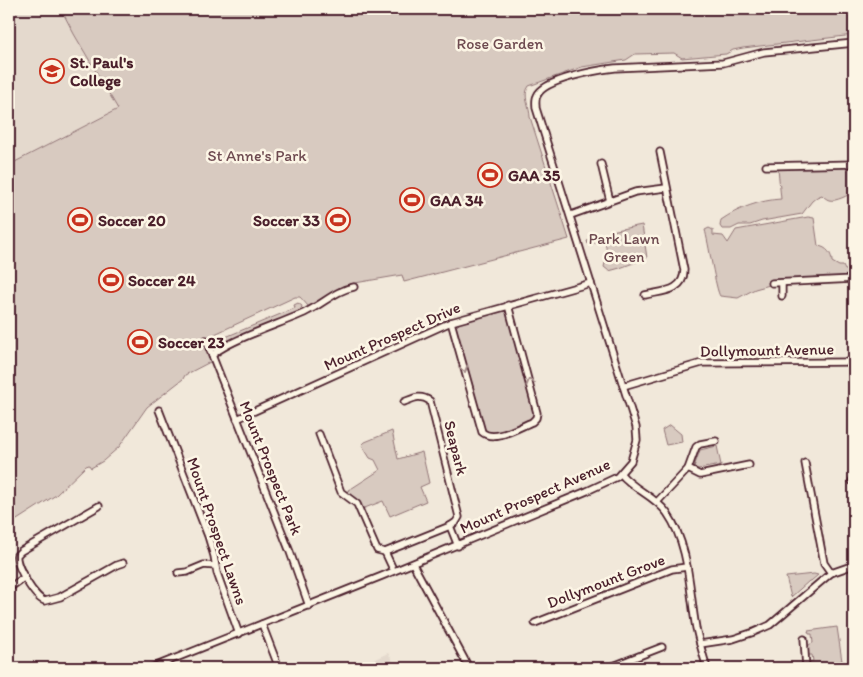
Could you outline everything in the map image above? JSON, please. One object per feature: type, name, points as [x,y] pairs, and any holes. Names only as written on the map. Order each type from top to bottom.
[{"type":"street","name":"Mount Prospect Avenue","points":[[151,668],[458,546],[587,491],[617,477],[630,461],[638,440],[636,427],[536,108],[537,95],[541,89],[597,70],[623,67],[714,64],[764,52],[854,43]]},
{"type":"street","points":[[645,294],[675,288],[684,279],[684,270],[660,152]]},
{"type":"street","points":[[601,164],[610,202]]},
{"type":"street","points":[[766,166],[854,164]]},
{"type":"street","points":[[570,215],[635,192],[666,188]]},
{"type":"street","points":[[772,283],[854,279]]},
{"type":"street","points":[[782,282],[782,296]]},
{"type":"street","name":"Mount Prospect Drive","points":[[237,419],[451,322],[591,283]]},
{"type":"street","points":[[212,356],[228,345],[303,313],[341,290],[354,287]]},
{"type":"street","points":[[451,322],[482,432],[495,437],[532,422],[536,418],[537,413],[508,305]]},
{"type":"street","name":"Mount Prospect Park","points":[[206,340],[290,552],[309,606]]},
{"type":"street","name":"Dollymount Avenue","points":[[623,386],[702,362],[854,362]]},
{"type":"street","name":"Seapark","points":[[404,402],[418,396],[425,397],[430,401],[459,517],[450,526]]},
{"type":"street","name":"Mount Prospect Lawns","points":[[158,410],[208,536],[215,566],[238,634]]},
{"type":"street","points":[[319,434],[341,492],[357,504],[377,550],[385,552],[450,526],[458,546]]},
{"type":"street","points":[[657,502],[688,469],[696,447],[700,444],[716,440]]},
{"type":"street","points":[[805,463],[824,563],[830,573]]},
{"type":"street","points":[[688,469],[700,474],[749,465]]},
{"type":"street","points":[[620,474],[628,483],[657,502],[675,526],[687,567],[696,629],[707,668]]},
{"type":"street","points":[[99,506],[21,550],[16,559],[25,578],[42,601],[60,597],[117,565],[124,563]]},
{"type":"street","points":[[385,552],[392,567]]},
{"type":"street","points":[[413,564],[469,668]]},
{"type":"street","points":[[178,574],[204,565],[215,566]]},
{"type":"street","points":[[700,644],[732,639],[754,632],[770,624],[830,573],[854,565]]},
{"type":"street","name":"Dollymount Grove","points":[[535,623],[672,569],[687,567]]},
{"type":"street","points":[[9,588],[25,578]]},
{"type":"street","points":[[262,624],[280,668]]},
{"type":"street","points":[[804,639],[806,668]]},
{"type":"street","points":[[608,668],[662,646]]},
{"type":"street","points":[[626,661],[629,668]]},
{"type":"street","points":[[848,668],[854,668]]},
{"type":"shaded area","name":"St. Paul's College","points":[[9,9],[61,9],[118,109],[9,165]]},
{"type":"shaded area","points":[[388,653],[397,668],[356,668]]},
{"type":"green space","name":"St Anne's Park","points":[[61,9],[854,9],[854,35],[743,48],[726,54],[682,58],[674,53],[635,54],[626,60],[582,67],[529,86],[526,97],[530,117],[569,239],[404,282],[402,275],[349,284],[339,288],[309,307],[300,297],[295,297],[204,339],[210,362],[185,375],[183,379],[147,407],[119,447],[103,461],[91,468],[89,465],[86,466],[56,495],[9,525],[9,165],[118,109]]},
{"type":"green space","points":[[854,166],[854,192],[832,200],[822,195],[817,197],[802,214],[750,225],[739,225],[731,229],[722,229],[720,226],[721,220],[742,208],[781,199],[778,169]]},
{"type":"green space","points":[[808,217],[814,218],[818,246],[828,251],[832,262],[843,266],[845,270],[854,269],[854,276],[777,283],[755,289],[738,298],[720,296],[705,230],[709,228],[713,230],[713,235],[723,236],[728,243],[736,230]]},
{"type":"green space","name":"Park Lawn Green","points":[[642,225],[647,258],[614,270],[609,271],[604,267],[608,259],[605,241],[588,244],[587,241],[606,237],[611,231]]},
{"type":"green space","points":[[298,303],[302,306],[300,312],[215,347],[212,346],[212,339],[214,338],[216,341],[295,308],[294,305]]},
{"type":"green space","points":[[503,310],[508,315],[534,414],[531,420],[491,436],[485,430],[456,327],[461,322]]},
{"type":"green space","points":[[670,425],[681,434],[682,442],[666,445],[662,430]]},
{"type":"green space","points":[[392,431],[398,459],[422,452],[429,483],[420,487],[426,501],[390,516],[383,501],[362,509],[358,502],[346,492],[380,470],[375,460],[370,458],[362,445]]},
{"type":"green space","points":[[717,446],[721,465],[698,469],[694,467],[700,450]]},
{"type":"green space","points":[[818,575],[791,597],[786,577]]},
{"type":"green space","points":[[837,627],[842,661],[830,663],[830,666],[825,668],[822,664],[816,665],[816,668],[810,668],[809,662],[813,661],[812,655],[808,655],[807,649],[813,643],[812,634],[809,634],[808,631]]},
{"type":"place","name":"St. Paul's College","points":[[52,71]]},
{"type":"place","name":"GAA 35","points":[[490,175]]},
{"type":"place","name":"GAA 34","points":[[412,200]]},
{"type":"place","name":"Soccer 20","points":[[80,220]]},
{"type":"place","name":"Soccer 33","points":[[338,220]]},
{"type":"place","name":"Soccer 24","points":[[111,280]]},
{"type":"place","name":"Soccer 23","points":[[140,342]]},
{"type":"park label","name":"Rose Garden","points":[[500,43]]}]
